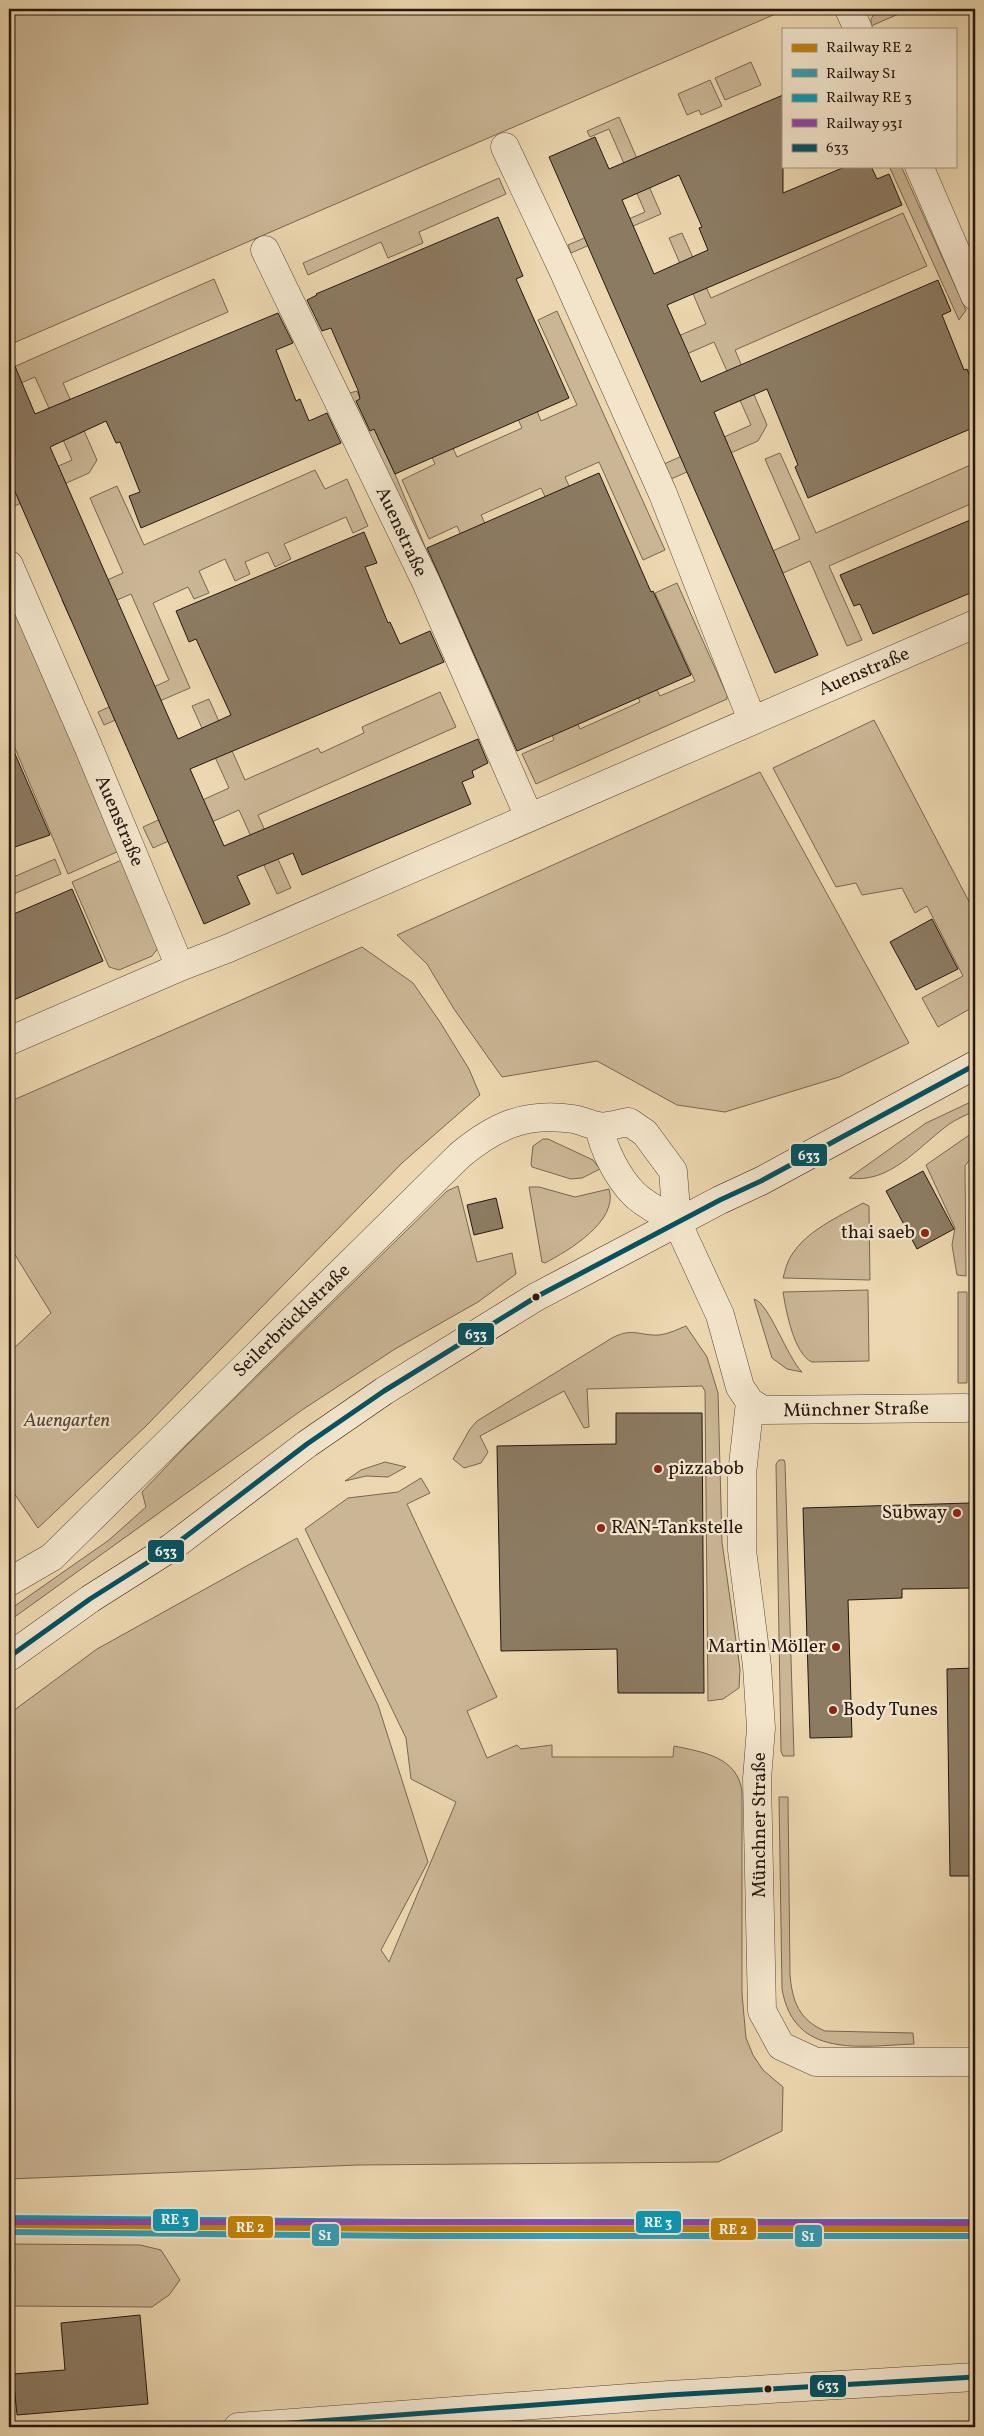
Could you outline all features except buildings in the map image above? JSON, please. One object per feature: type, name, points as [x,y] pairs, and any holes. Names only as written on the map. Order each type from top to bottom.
[{"type":"street","points":[[849,9],[858,28]]},
{"type":"street","points":[[505,146],[563,270],[663,494],[752,720]]},
{"type":"street","points":[[920,168],[975,296]]},
{"type":"street","name":"Auenstraße","points":[[265,250],[426,582],[529,817]]},
{"type":"street","name":"Auenstraße","points":[[9,566],[88,746],[180,967]]},
{"type":"street","name":"Auenstraße","points":[[9,1040],[229,948],[975,624]]},
{"type":"street","points":[[9,1657],[90,1599],[172,1547],[307,1444],[384,1392],[536,1297],[677,1222],[761,1181],[975,1065]]},
{"type":"street","name":"Seilerbrücklstraße","points":[[9,1582],[52,1557],[460,1155],[482,1137],[510,1122],[546,1117],[573,1119],[599,1126],[629,1122],[645,1133],[673,1170],[677,1222]]},
{"type":"street","points":[[599,1126],[602,1145],[635,1196],[677,1222],[715,1303],[740,1387],[750,1402]]},
{"type":"street","name":"Münchner Straße","points":[[965,1408],[763,1410],[750,1402],[742,1474],[742,1542],[744,1575],[757,1666],[760,1719],[757,1779],[762,2011],[781,2046],[816,2062],[975,2062]]},
{"type":"street","points":[[238,2427],[380,2423],[669,2396],[975,2376]]},
{"type":"green space","points":[[9,9],[787,9],[9,345]]},
{"type":"green space","points":[[877,9],[910,9],[871,26],[871,19]]},
{"type":"green space","points":[[751,62],[761,85],[725,100],[715,78]]},
{"type":"green space","points":[[710,80],[722,106],[701,115],[699,110],[687,115],[678,94]]},
{"type":"green space","points":[[619,117],[661,214],[571,253],[568,245],[645,212],[609,129],[590,137],[587,131]]},
{"type":"green space","points":[[890,168],[902,168],[966,310],[959,320]]},
{"type":"green space","points":[[499,178],[506,194],[419,232],[423,243],[388,258],[381,242],[308,275],[303,263]]},
{"type":"green space","points":[[903,213],[927,266],[735,350],[767,425],[758,441],[671,479],[664,464],[751,425],[714,342],[644,373],[637,354],[706,324],[669,238],[682,233],[711,298]]},
{"type":"green space","points":[[214,279],[228,312],[63,383],[97,460],[89,473],[10,508],[9,488],[72,460],[35,377],[9,388],[9,369]]},
{"type":"green space","points":[[557,311],[665,550],[643,560],[599,462],[565,477],[580,510],[556,520],[541,488],[481,515],[496,547],[471,558],[457,526],[429,539],[402,480],[435,464],[431,455],[452,446],[457,457],[522,428],[518,419],[537,411],[541,421],[577,405],[538,320]]},
{"type":"green space","points":[[357,391],[395,474],[438,578],[346,394]]},
{"type":"green space","points":[[780,453],[816,533],[975,463],[975,502],[829,566],[862,640],[847,646],[810,561],[741,592],[731,569],[800,539],[765,459]]},
{"type":"green space","points":[[315,470],[325,489],[347,479],[368,526],[353,533],[346,517],[284,544],[291,559],[275,567],[268,552],[245,562],[250,574],[235,581],[225,559],[199,571],[209,593],[194,599],[188,587],[153,603],[190,688],[104,725],[98,712],[169,680],[131,594],[71,620],[62,600],[123,573],[90,498],[117,486],[144,545]]},
{"type":"green space","points":[[677,583],[727,695],[727,699],[536,784],[522,754],[554,740],[547,722],[572,712],[580,729],[640,702],[635,690],[653,682],[660,696],[695,681],[655,593]]},
{"type":"green space","points":[[9,590],[119,851],[68,874],[9,734]]},
{"type":"green space","points":[[440,692],[456,727],[258,815],[291,888],[277,894],[239,810],[153,848],[143,827],[229,788],[192,706],[209,699],[245,780],[318,748],[321,753],[364,733],[362,727]]},
{"type":"green space","points":[[874,720],[975,913],[975,1006],[938,1027],[922,998],[963,976],[927,906],[915,913],[902,888],[862,895],[856,883],[836,887],[773,768]]},
{"type":"green space","points":[[760,772],[909,1043],[839,1077],[725,1112],[677,1105],[597,1061],[502,1077],[454,1009],[427,964],[397,935]]},
{"type":"green space","points":[[55,859],[61,874],[9,896],[9,879]]},
{"type":"green space","points":[[124,859],[159,947],[152,956],[119,970],[109,967],[72,882]]},
{"type":"green space","name":"Auengarten","points":[[362,947],[413,983],[469,1069],[480,1095],[402,1163],[146,1426],[38,1528],[9,1486],[9,1353],[51,1313],[9,1245],[9,1102]]},
{"type":"green space","points":[[975,1100],[975,1111],[951,1123],[903,1162],[878,1175],[864,1178],[849,1178],[926,1123]]},
{"type":"green space","points":[[975,1131],[975,1152],[965,1166],[966,1276],[957,1275],[952,1245],[955,1228],[926,1165]]},
{"type":"green space","points":[[543,1139],[548,1139],[593,1160],[600,1169],[582,1178],[571,1179],[532,1167],[533,1146]]},
{"type":"green space","points":[[458,1186],[477,1262],[512,1253],[516,1274],[478,1302],[395,1349],[302,1410],[9,1621],[9,1610],[109,1540],[146,1507],[142,1492],[187,1445],[447,1191]]},
{"type":"green space","points":[[529,1187],[539,1187],[575,1197],[609,1189],[610,1201],[599,1223],[589,1233],[578,1243],[545,1263],[542,1262]]},
{"type":"green space","points":[[863,1203],[869,1206],[870,1280],[783,1278],[790,1258],[805,1239],[823,1225]]},
{"type":"green space","points":[[868,1290],[869,1361],[812,1362],[806,1357],[800,1350],[792,1331],[783,1292]]},
{"type":"green space","points":[[958,1292],[967,1292],[967,1383],[958,1383]]},
{"type":"green space","points":[[754,1299],[766,1310],[790,1355],[802,1372],[787,1369],[772,1358]]},
{"type":"green space","points":[[686,1326],[707,1357],[718,1393],[722,1542],[740,1669],[739,1688],[723,1699],[708,1701],[705,1391],[702,1386],[587,1389],[589,1427],[584,1428],[564,1391],[480,1436],[488,1452],[481,1463],[464,1468],[453,1459],[470,1429],[477,1421],[612,1338],[631,1332],[652,1335],[670,1333]]},
{"type":"green space","points":[[779,1460],[784,1460],[785,1463],[794,1756],[783,1756],[781,1751],[776,1464]]},
{"type":"green space","points":[[385,1462],[406,1467],[388,1477],[366,1476],[345,1481],[361,1470]]},
{"type":"green space","points":[[421,1478],[430,1493],[407,1504],[497,1697],[467,1711],[487,1758],[517,1745],[521,1749],[552,1745],[552,1757],[673,1757],[674,1746],[717,1758],[734,1771],[739,1780],[742,1792],[742,1994],[746,2038],[753,2055],[763,2070],[783,2087],[782,2131],[718,2162],[358,2165],[9,2179],[9,1714],[97,1649],[297,1538],[378,1705],[428,1862],[381,1950],[389,1962],[456,1802],[411,1779],[406,1738],[305,1529],[348,1498],[398,1492]]},
{"type":"green space","points":[[779,1797],[788,1797],[790,1974],[795,2001],[809,2021],[825,2031],[913,2033],[914,2044],[852,2046],[832,2044],[815,2038],[800,2027],[789,2012],[782,1989]]},
{"type":"green space","points":[[969,1853],[975,1868],[975,1959],[972,1960]]},
{"type":"green space","points":[[9,2244],[140,2245],[161,2250],[180,2280],[169,2295],[152,2307],[9,2306]]},
{"type":"transit line","name":"633","points":[[9,1657],[90,1599],[172,1547],[307,1444],[384,1391],[536,1297],[720,1200],[761,1181],[975,1065]]},
{"type":"transit line","points":[[9,2218],[415,2222],[975,2222]]},
{"type":"transit line","points":[[9,2225],[415,2229],[975,2229]]},
{"type":"transit line","name":"633","points":[[238,2427],[669,2395],[975,2377]]},
{"type":"rail line","name":"931","points":[[9,2222],[975,2223]]},
{"type":"rail line","name":"S1","points":[[9,2232],[415,2236],[975,2236]]},
{"type":"place","name":"thai saeb","points":[[925,1233]]},
{"type":"place","name":"pizzabob","points":[[658,1469]]},
{"type":"place","name":"Subway","points":[[957,1513]]},
{"type":"place","name":"RAN-Tankstelle","points":[[601,1528]]},
{"type":"place","name":"Martin Möller","points":[[836,1647]]},
{"type":"place","name":"Body Tunes","points":[[833,1710]]}]
